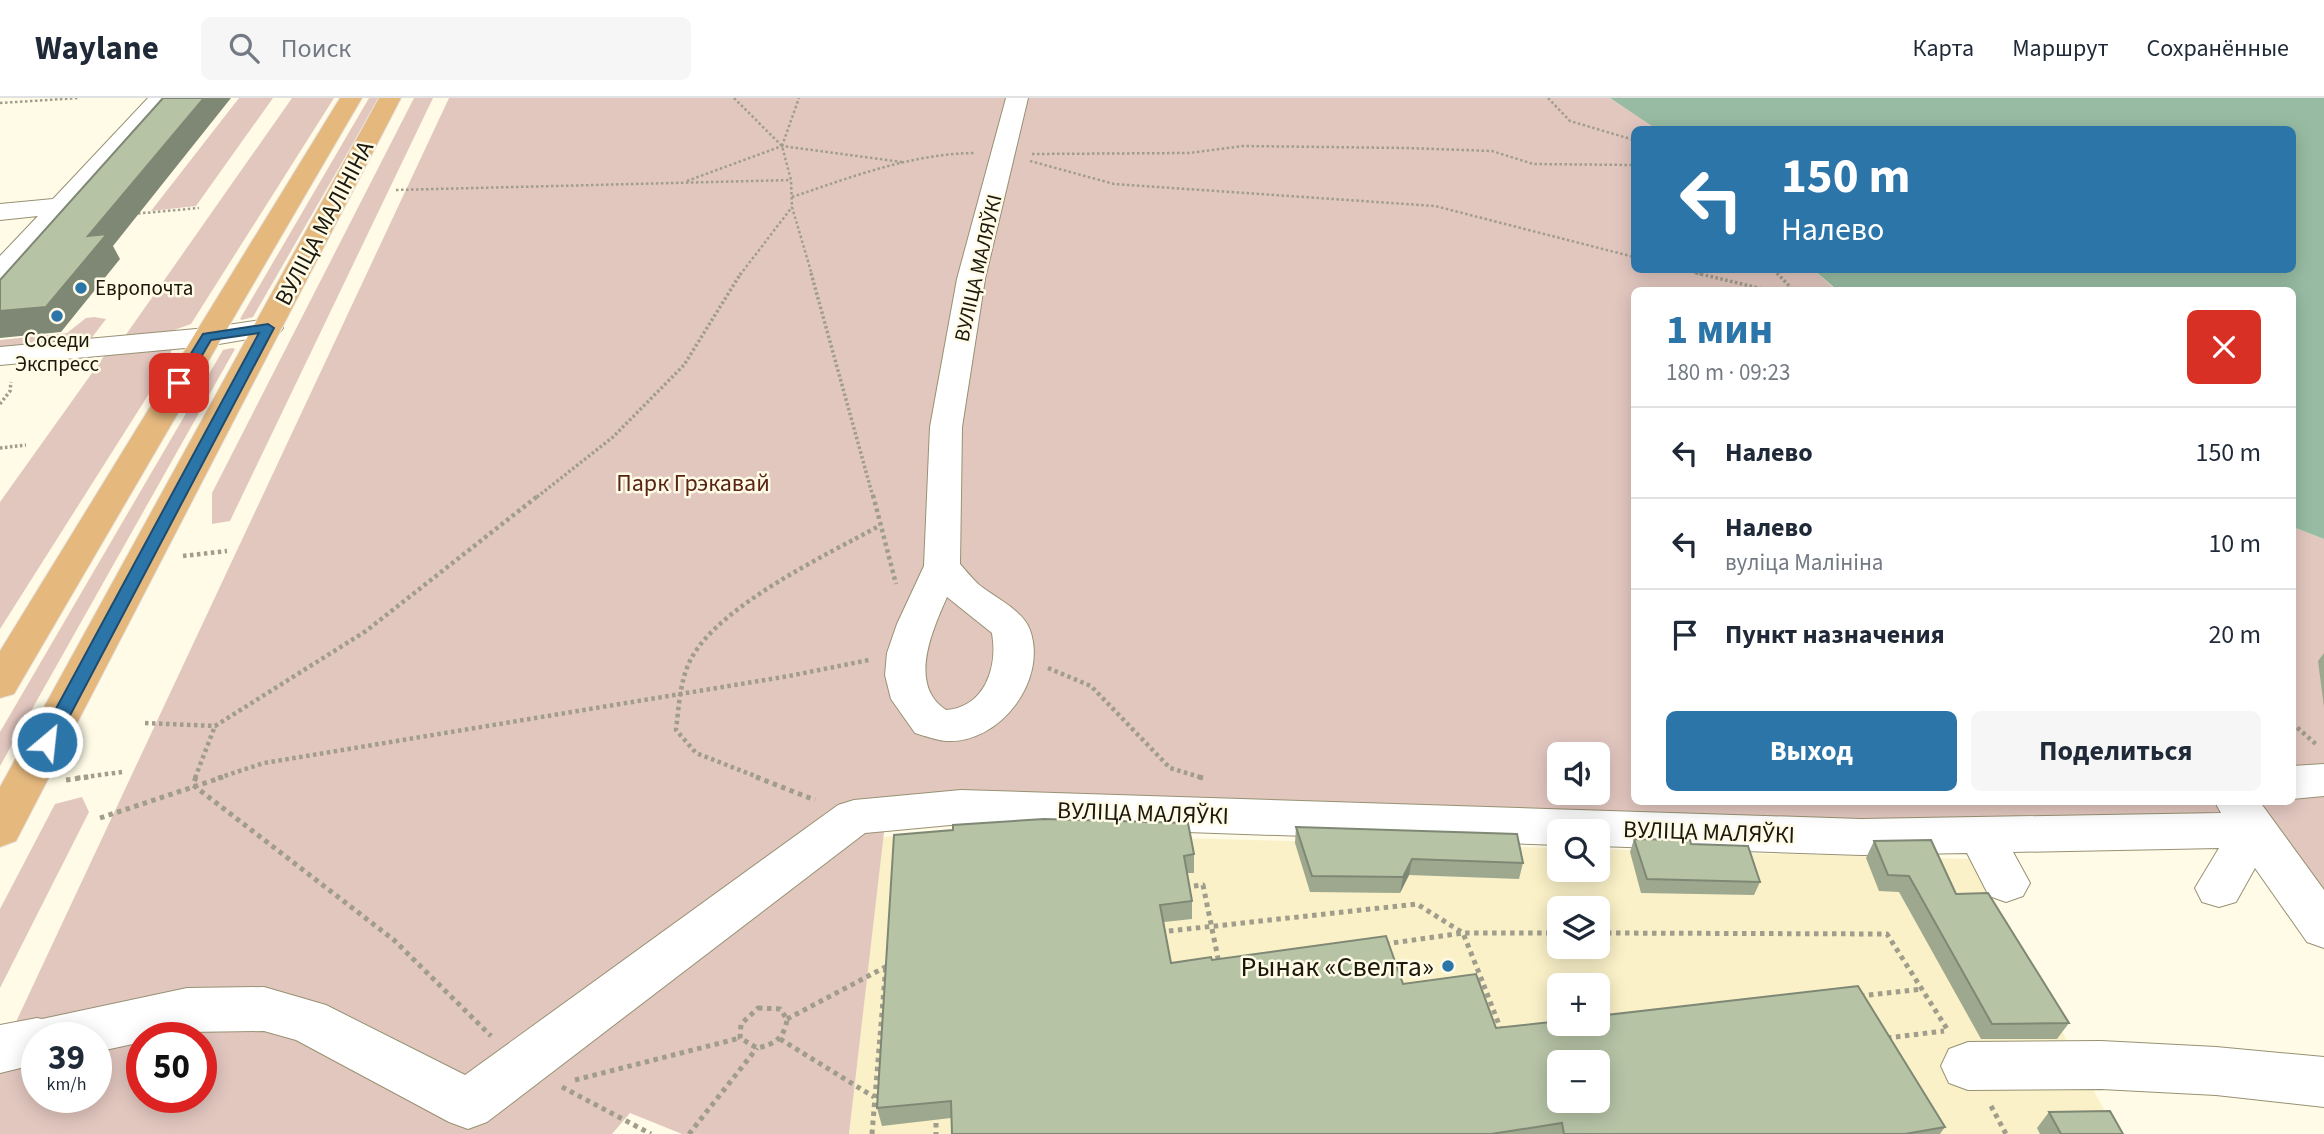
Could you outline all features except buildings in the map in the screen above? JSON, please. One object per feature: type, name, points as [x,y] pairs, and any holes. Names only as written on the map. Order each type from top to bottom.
[{"type":"main road","name":"ВУЛІЦА МАЛІНІНА","points":[[0,683],[351,98]]},
{"type":"main road","name":"ВУЛІЦА МАЛІНІНА","points":[[0,830],[390,98]]},
{"type":"street","points":[[5,262],[62,206],[160,98]]},
{"type":"street","name":"ВУЛІЦА МАЛЯЎКІ","points":[[1014,654],[1009,681],[995,704],[974,720],[953,727],[930,722],[912,699],[905,675],[907,653],[923,605],[942,566],[946,427],[971,279],[1017,98]]},
{"type":"street","points":[[0,212],[62,206]]},
{"type":"street","points":[[3,366],[268,328]]},
{"type":"street","points":[[942,566],[963,591],[1010,628],[1014,654]]},
{"type":"street","points":[[2296,783],[2324,780]]},
{"type":"street","name":"ВУЛІЦА МАЛЯЎКІ","points":[[854,817],[961,807],[1848,836],[1982,836],[2246,816]]},
{"type":"street","points":[[2219,888],[2246,816]]},
{"type":"street","points":[[2246,816],[2324,928]]},
{"type":"street","points":[[112,1026],[187,1010],[264,1009],[308,1021],[468,1104],[854,817]]},
{"type":"street","points":[[1982,836],[2006,883]]},
{"type":"street","points":[[0,1049],[21,1044]]},
{"type":"street","points":[[1958,1049],[2101,1065],[2216,1071],[2324,1082]]},
{"type":"path","points":[[0,103],[79,98]]},
{"type":"path","points":[[734,98],[782,146],[791,180],[792,207],[852,414],[897,588],[923,605]]},
{"type":"path","points":[[782,146],[799,98]]},
{"type":"path","points":[[1548,98],[1570,121],[1631,139]]},
{"type":"path","points":[[683,183],[782,146],[902,162]]},
{"type":"path","points":[[792,197],[902,162],[960,152],[1164,154],[1243,146],[1406,148],[1492,151],[1533,164],[1631,166]]},
{"type":"path","points":[[1003,154],[1114,184],[1137,187],[1435,206],[1631,256]]},
{"type":"path","points":[[396,190],[791,180]]},
{"type":"path","points":[[145,723],[215,726],[366,631],[613,437],[684,365],[743,269],[792,207]]},
{"type":"path","points":[[130,215],[199,208]]},
{"type":"path","points":[[1697,273],[1755,287]]},
{"type":"path","points":[[1777,273],[1790,287]]},
{"type":"path","points":[[0,404],[13,383],[3,366]]},
{"type":"path","points":[[0,448],[26,445]]},
{"type":"path","points":[[854,817],[696,753],[676,730],[680,694],[692,658],[708,634],[807,567],[879,526]]},
{"type":"path","points":[[100,818],[264,763],[680,694],[907,653]]},
{"type":"path","points":[[1014,654],[1091,686],[1170,768],[1207,779]]},
{"type":"path","points":[[193,785],[215,726]]},
{"type":"path","points":[[2296,726],[2324,751]]},
{"type":"path","points":[[65,780],[122,772]]},
{"type":"path","points":[[193,785],[394,940],[520,1065]]},
{"type":"path","points":[[1175,888],[1203,885],[1219,966]]},
{"type":"path","points":[[1157,933],[1417,904],[1463,933],[1504,1037]]},
{"type":"path","points":[[1382,944],[1463,933],[1547,933]]},
{"type":"path","points":[[1610,933],[1887,934],[1923,989],[2006,1134]]},
{"type":"path","points":[[872,1134],[887,951]]},
{"type":"path","points":[[787,1019],[886,964],[900,962]]},
{"type":"path","points":[[1206,968],[1233,964]]},
{"type":"path","points":[[1470,985],[1483,983]]},
{"type":"path","points":[[1856,997],[1923,989]]},
{"type":"path","points":[[689,1134],[757,1048],[780,1039],[787,1026],[787,1019],[780,1009],[758,1008],[741,1024],[740,1038],[744,1043],[757,1048]]},
{"type":"path","points":[[652,1134],[556,1084],[740,1038]]},
{"type":"path","points":[[780,1039],[875,1097]]},
{"type":"path","points":[[1881,1039],[1958,1049]]},
{"type":"path","points":[[936,1134],[937,1107]]},
{"type":"path","points":[[936,1119],[950,1117]]},
{"type":"shaded area","points":[[1610,98],[2324,98],[2324,539],[2296,528],[2296,287],[1834,287],[1817,273],[2296,273],[2296,126],[1652,126]]},
{"type":"shaded area","name":"Рынак «Свелта»","points":[[949,832],[1547,848],[1547,882],[1610,882],[1610,849],[1970,859],[2117,1134],[849,1134],[883,837]]},
{"type":"green space","points":[[239,98],[273,98],[196,206],[151,211]]},
{"type":"green space","points":[[292,98],[334,98],[191,324],[163,334],[125,336]]},
{"type":"green space","points":[[369,98],[379,98],[253,317],[240,319]]},
{"type":"green space","points":[[414,98],[433,98],[230,521],[212,524],[212,493]]},
{"type":"green space","name":"Парк Грэкавай","points":[[449,98],[1610,98],[1653,126],[1631,126],[1631,273],[1817,273],[1833,287],[1631,287],[1631,805],[2296,805],[2296,528],[2324,539],[2324,907],[2277,840],[1610,828],[1610,819],[1547,819],[1547,827],[886,815],[849,1134],[682,1134],[630,1113],[612,1134],[0,1134],[0,1056]]},
{"type":"green space","points":[[86,318],[106,319],[90,340],[0,351],[0,340],[67,333]]},
{"type":"green space","points":[[163,348],[171,350],[171,359],[0,629],[0,502],[107,352]]},
{"type":"green space","points":[[235,349],[0,766],[0,732],[223,350]]},
{"type":"green space","points":[[82,797],[89,812],[0,988],[0,909],[55,804]]},
{"type":"place","name":"Европочта","points":[[81,288]]},
{"type":"place","name":"Соседи Экспресс","points":[[57,316]]},
{"type":"place","name":"Рынак «Свелта»","points":[[1448,966]]},
{"type":"route","points":[[47,742],[268,328],[207,337],[179,383]]}]
